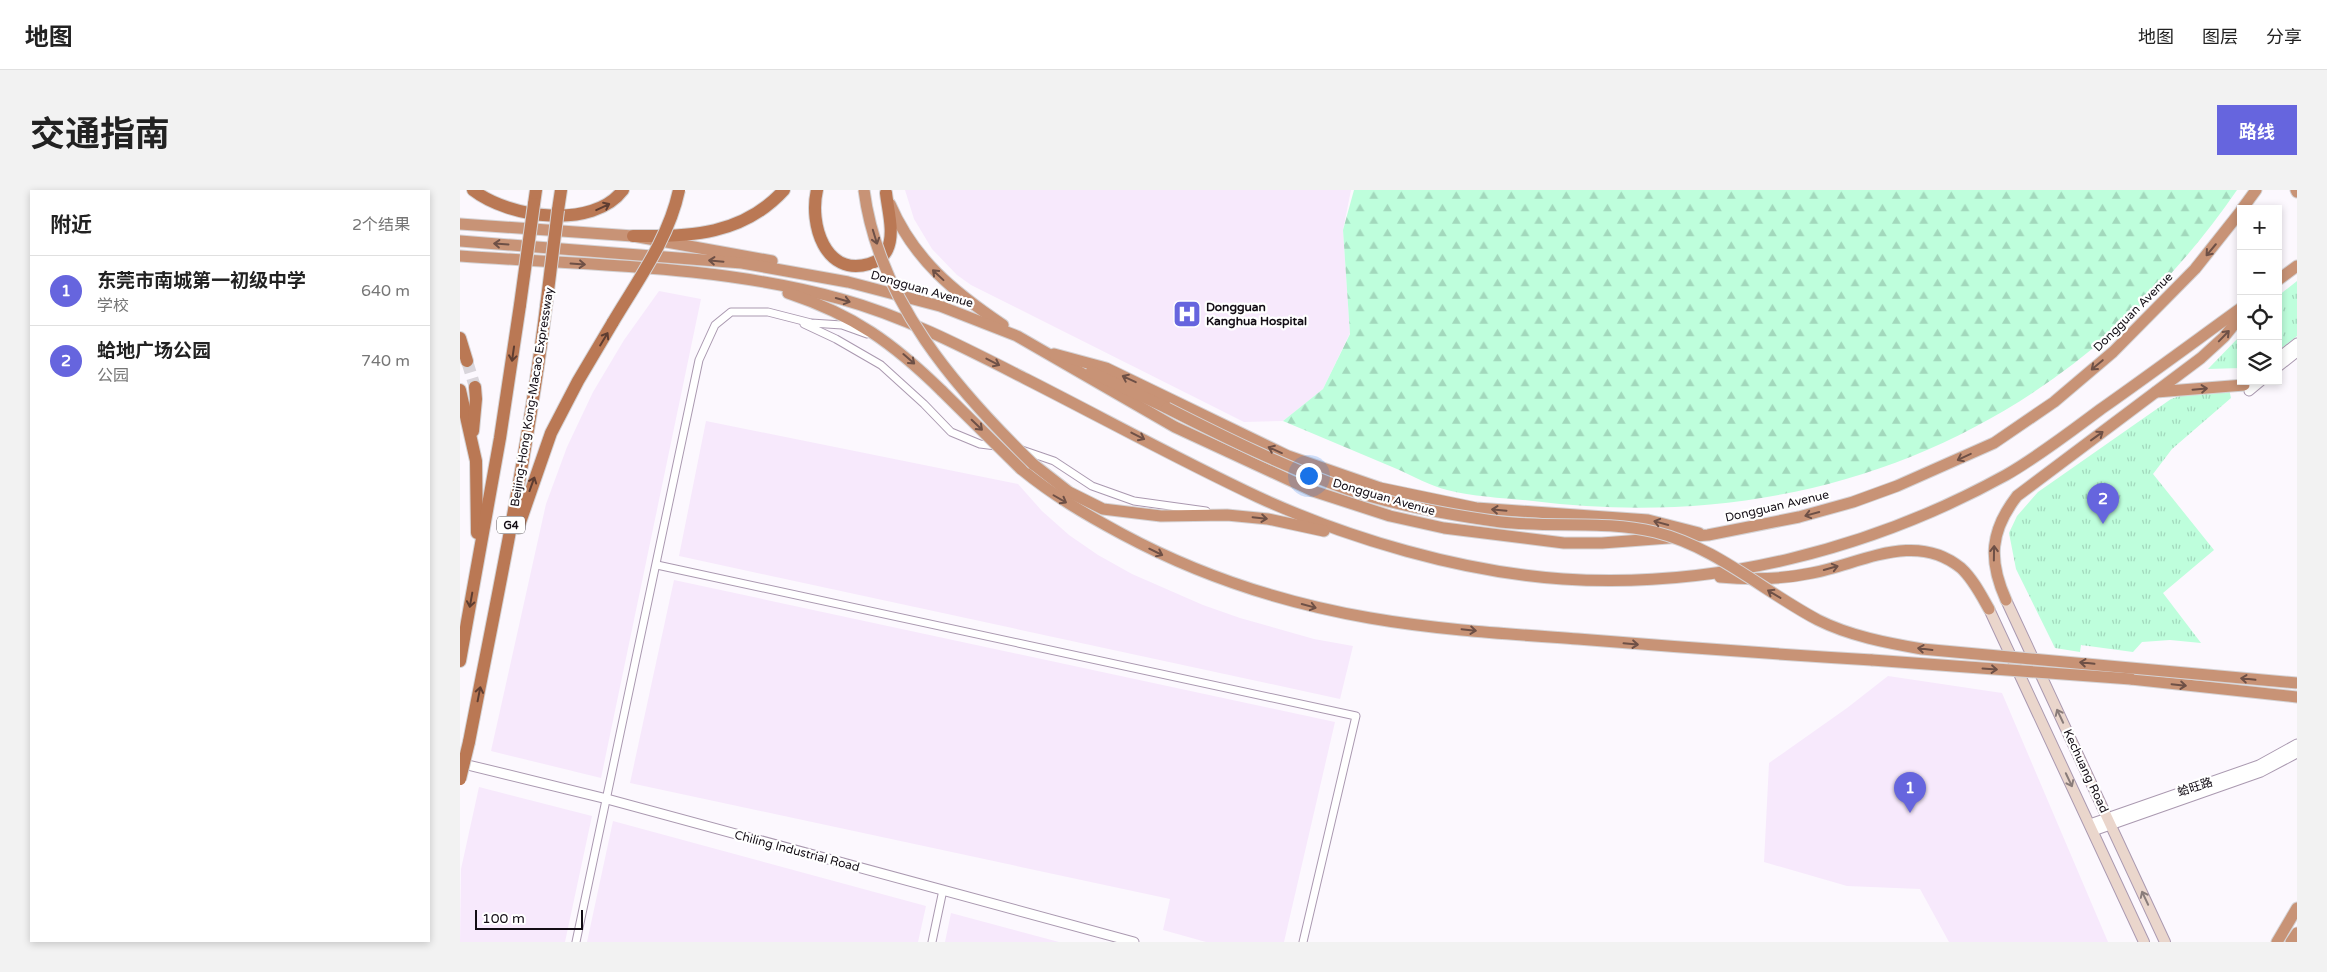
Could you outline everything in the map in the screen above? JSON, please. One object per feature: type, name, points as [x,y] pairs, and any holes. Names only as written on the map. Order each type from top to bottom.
[{"type":"highway","points":[[474,190],[483,198],[506,207],[542,214],[570,215],[598,209],[612,202],[623,190]]},
{"type":"highway","name":"Beijing-Hong Kong-Macao Expressway","points":[[460,661],[500,438],[536,190]]},
{"type":"highway","name":"Beijing-Hong Kong-Macao Expressway","points":[[460,779],[501,580],[538,371],[561,190]]},
{"type":"highway","points":[[501,580],[527,498],[551,433],[578,381],[668,227],[676,208],[679,190]]},
{"type":"highway","points":[[460,224],[633,236],[697,235],[733,225],[770,206],[784,190]]},
{"type":"highway","points":[[817,190],[816,230],[823,246],[844,265],[859,266],[877,261],[887,252],[890,238],[886,192]]},
{"type":"highway","points":[[864,190],[875,240],[892,283],[928,344],[952,379],[988,420],[1033,464],[1113,529]]},
{"type":"highway","name":"Dongguan Avenue","points":[[2246,205],[2256,190]]},
{"type":"highway","points":[[886,192],[908,241],[936,274],[966,298],[1034,345]]},
{"type":"highway","name":"Dongguan Avenue","points":[[460,241],[742,263],[848,282],[956,312],[1017,336],[1175,426],[1267,471],[1313,491],[1390,516],[1444,528],[1564,542],[1648,541],[1708,535],[1757,527],[1853,502],[1897,486],[1994,443],[2054,402],[2113,352],[2195,269],[2237,216]]},
{"type":"highway","points":[[633,236],[762,258],[815,271],[848,282]]},
{"type":"highway","points":[[460,256],[741,278],[845,300],[935,334],[1256,496],[1307,518],[1381,544]]},
{"type":"highway","points":[[2282,277],[2297,266]]},
{"type":"highway","points":[[741,278],[820,304],[854,320],[884,340],[909,359],[1022,469],[1051,493],[1113,529],[1164,556],[1242,587],[1317,608],[1371,619],[1510,634],[1749,653],[2131,679],[2295,697]]},
{"type":"highway","points":[[1069,492],[1103,509],[1160,516],[1227,515],[1268,519],[1493,570],[1559,579],[1640,580],[1732,570],[1808,554],[1865,536],[1951,504],[2011,472],[2051,445],[2237,311]]},
{"type":"highway","points":[[2006,600],[1997,579],[1994,564],[1997,529],[2005,512],[2017,496],[2201,358],[2224,337],[2237,321]]},
{"type":"highway","points":[[460,338],[467,361]]},
{"type":"highway","points":[[1048,352],[1106,368],[1281,452],[1380,488],[1476,508],[1648,520],[1708,535]]},
{"type":"highway","points":[[1048,352],[1276,462],[1349,490],[1427,509],[1504,522],[1619,527],[1653,532],[1685,541],[1713,555],[1819,620],[1875,641],[1922,649],[2297,683]]},
{"type":"highway","points":[[2156,392],[2248,386]]},
{"type":"highway","points":[[472,441],[476,399],[475,387]]},
{"type":"highway","points":[[460,390],[476,461],[478,499],[475,575]]},
{"type":"highway","points":[[1696,575],[1727,578],[1779,577],[1811,573],[1886,552],[1922,550],[1944,558],[1961,568],[1975,585],[1989,609]]},
{"type":"highway","points":[[2277,942],[2297,908]]},
{"type":"highway","points":[[2291,942],[2297,933]]},
{"type":"main road","name":"Kechuang Road","points":[[2006,600],[2165,942]]},
{"type":"main road","name":"Kechuang Road","points":[[1989,609],[2144,942]]},
{"type":"street","points":[[576,942],[699,360],[715,325],[731,312],[768,312],[811,323],[842,325],[884,340]]},
{"type":"street","points":[[788,317],[836,339],[881,366],[924,404],[951,432],[980,444],[1024,449],[1054,461],[1092,486],[1134,501],[1227,515]]},
{"type":"street","points":[[2282,355],[2297,343]]},
{"type":"street","points":[[2282,364],[2297,352]]},
{"type":"street","points":[[657,565],[1356,716],[1304,942]]},
{"type":"street","name":"蛤旺路","points":[[2091,827],[2259,765],[2297,744]]},
{"type":"street","name":"蛤旺路","points":[[2109,820],[2261,772],[2297,753]]},
{"type":"street","name":"Chiling Industrial Road","points":[[460,763],[607,799],[1134,942]]},
{"type":"street","points":[[932,942],[943,890]]},
{"type":"shaded area","name":"Dongguan Kanghua Hospital","points":[[905,190],[1351,190],[1343,230],[1350,333],[1323,389],[1283,421],[1244,422],[971,285],[957,275],[932,249],[914,219]]},
{"type":"shaded area","points":[[659,291],[701,299],[601,778],[491,751],[546,504],[567,447],[593,392],[624,340]]},
{"type":"shaded area","points":[[706,421],[1018,484],[1042,511],[1069,535],[1098,555],[1132,574],[1203,605],[1240,618],[1314,639],[1353,646],[1340,699],[679,556]]},
{"type":"shaded area","points":[[674,580],[1335,722],[1284,942],[1206,942],[1163,930],[1170,899],[630,783]]},
{"type":"shaded area","points":[[1888,676],[2002,693],[2108,942],[1949,942],[1920,889],[1847,886],[1764,862],[1769,763],[1847,708]]},
{"type":"shaded area","points":[[479,787],[592,816],[565,942],[460,942],[461,869]]},
{"type":"shaded area","points":[[613,821],[926,906],[918,942],[587,942]]},
{"type":"shaded area","points":[[951,913],[1059,942],[945,942]]},
{"type":"green space","points":[[1354,190],[2237,190],[2171,273],[2098,344],[2018,402],[1931,448],[1838,481],[1741,501],[1639,508],[1501,498],[1447,490],[1283,421],[1323,389],[1350,334],[1343,230]]},
{"type":"green space","points":[[2297,281],[2297,336],[2282,348],[2282,295],[2282,293]]},
{"type":"green space","points":[[2237,339],[2237,368],[2208,369]]},
{"type":"green space","points":[[2203,388],[2229,389],[2231,398],[2172,449],[2153,474],[2214,550],[2163,593],[2201,643],[2170,640],[2142,642],[2133,652],[2081,645],[2080,652],[2055,648],[2016,569],[2009,533],[2017,516],[2038,492],[2171,399]]},
{"type":"tunnel","points":[[467,361],[475,387]]},
{"type":"place","name":"Dongguan Kanghua Hospital","points":[[1187,314]]},
{"type":"place","name":"蛤地广场公园","points":[[2103,524]]},
{"type":"place","name":"东莞市南城第一初级中学","points":[[1910,813]]}]
